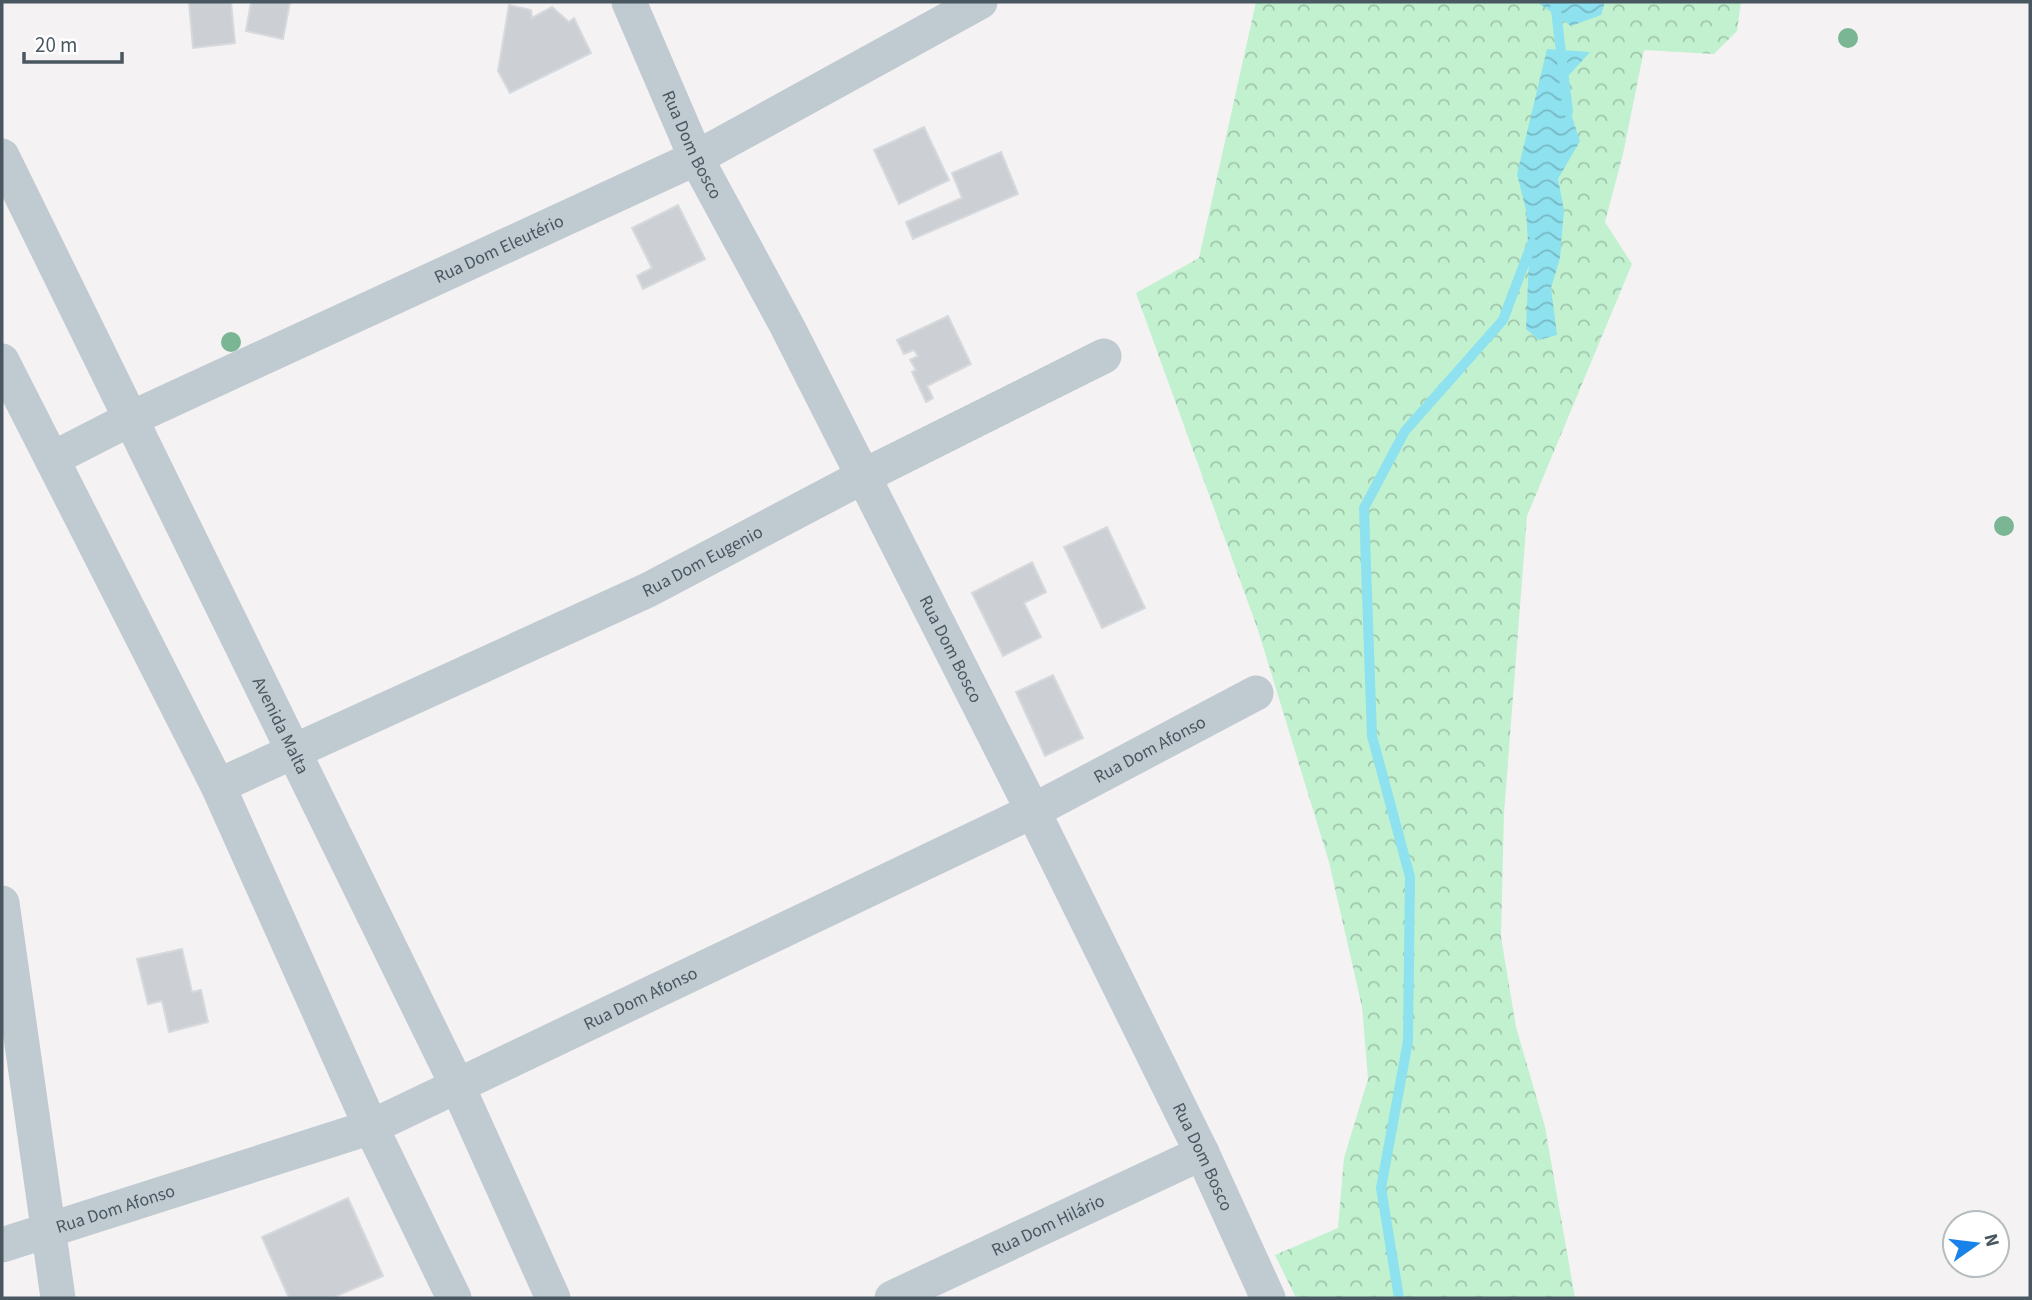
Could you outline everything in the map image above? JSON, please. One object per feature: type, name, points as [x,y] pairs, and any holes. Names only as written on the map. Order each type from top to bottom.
[{"type":"street","name":"Rua Dom Bosco","points":[[629,2],[696,159],[786,326],[1033,811],[1202,1153],[1268,1298]]},
{"type":"street","name":"Rua Dom Eleutério","points":[[52,459],[132,418],[696,159],[980,2]]},
{"type":"street","name":"Avenida Malta","points":[[2,156],[457,1085],[553,1298]]},
{"type":"street","name":"Rua Dom Eugenio","points":[[218,786],[648,590],[862,477],[1104,356]]},
{"type":"street","points":[[2,361],[218,786],[371,1127],[454,1298]]},
{"type":"street","name":"Rua Dom Afonso","points":[[2,1245],[371,1127],[1033,811],[1256,693]]},
{"type":"street","points":[[2,903],[58,1298]]},
{"type":"street","name":"Rua Dom Hilário","points":[[892,1298],[1202,1153]]},
{"type":"green space","points":[[1256,2],[1741,2],[1737,31],[1714,54],[1644,50],[1623,154],[1605,222],[1632,264],[1527,516],[1504,813],[1501,937],[1516,1027],[1545,1127],[1575,1298],[1296,1298],[1275,1255],[1338,1228],[1344,1158],[1368,1079],[1362,1007],[1329,862],[1258,630],[1136,293],[1199,258]]},
{"type":"water","points":[[1537,2],[1605,2],[1601,15],[1571,26]]},
{"type":"water","points":[[1547,49],[1590,52],[1561,84],[1580,141],[1558,179],[1564,210],[1560,258],[1551,288],[1557,335],[1539,340],[1526,329],[1529,258],[1526,210],[1517,174]]},
{"type":"building","points":[[189,2],[231,2],[235,43],[193,48]]},
{"type":"building","points":[[251,2],[290,2],[283,39],[246,31]]},
{"type":"building","points":[[509,5],[531,10],[532,18],[552,7],[569,22],[574,18],[591,53],[510,93],[498,71]]},
{"type":"building","points":[[924,127],[949,180],[899,204],[874,150]]},
{"type":"building","points":[[1001,152],[1018,194],[913,239],[906,222],[962,198],[952,173]]},
{"type":"building","points":[[678,205],[705,259],[643,289],[637,276],[652,268],[632,228]]},
{"type":"building","points":[[948,316],[971,364],[927,386],[933,398],[926,402],[912,372],[916,370],[910,360],[918,356],[914,350],[904,354],[897,340]]},
{"type":"building","points":[[1107,527],[1145,608],[1102,628],[1064,547]]},
{"type":"building","points":[[1032,562],[1046,592],[1024,603],[1041,637],[1003,656],[972,593]]},
{"type":"building","points":[[1053,675],[1083,738],[1045,756],[1016,692]]},
{"type":"building","points":[[182,949],[192,992],[201,990],[208,1022],[169,1032],[162,1001],[148,1004],[137,959]]},
{"type":"building","points":[[348,1198],[383,1276],[332,1298],[289,1298],[262,1237]]},
{"type":"waterway","points":[[1555,2],[1568,112]]},
{"type":"waterway","points":[[1399,1298],[1381,1188],[1408,1041],[1410,877],[1372,736],[1364,508],[1405,431],[1503,320],[1532,243]]}]
